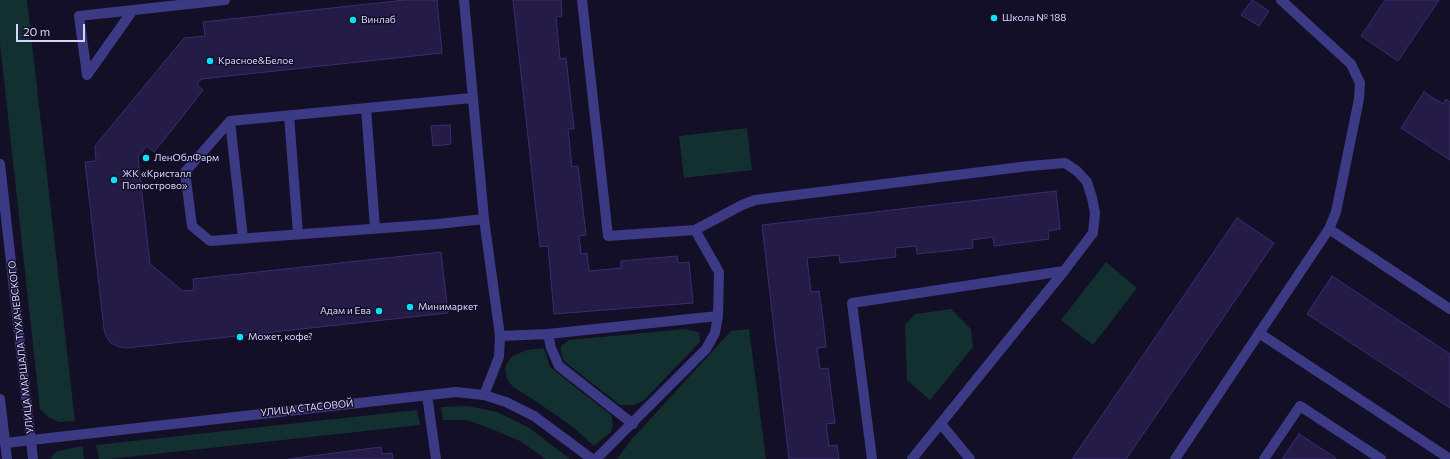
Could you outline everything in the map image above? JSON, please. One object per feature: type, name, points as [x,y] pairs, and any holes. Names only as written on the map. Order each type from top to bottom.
[{"type":"street","points":[[133,10],[87,75],[79,16],[133,10],[225,0]]},
{"type":"street","points":[[464,0],[484,219],[500,336],[499,358],[484,395]]},
{"type":"street","points":[[582,0],[608,236],[696,230],[742,205],[755,200],[1029,166],[1065,163],[1077,171],[1087,182],[1095,213],[1093,233],[912,459]]},
{"type":"street","points":[[1175,459],[1329,230],[1336,212],[1359,99],[1360,83],[1351,64],[1281,0]]},
{"type":"street","points":[[472,98],[230,121],[185,172],[192,226],[210,241],[484,219]]},
{"type":"street","points":[[366,108],[375,228]]},
{"type":"street","points":[[289,115],[298,234]]},
{"type":"street","points":[[230,121],[243,238]]},
{"type":"street","name":"УЛИЦА МАРШАЛА ТУХАЧЕВСКОГО","points":[[0,164],[33,459]]},
{"type":"street","points":[[596,459],[633,424],[706,349],[715,333],[718,316],[719,272],[696,230]]},
{"type":"street","points":[[1329,230],[1450,309]]},
{"type":"street","points":[[872,459],[852,303],[1064,271]]},
{"type":"street","points":[[500,336],[548,334],[718,316]]},
{"type":"street","points":[[1259,333],[1450,458]]},
{"type":"street","points":[[548,334],[551,348],[559,366],[633,424]]},
{"type":"street","name":"УЛИЦА СТАСОВОЙ","points":[[5,443],[456,392],[484,395],[506,402],[534,416],[592,459]]},
{"type":"street","points":[[428,395],[436,459]]},
{"type":"street","points":[[0,399],[7,459]]},
{"type":"street","points":[[1264,459],[1300,406],[1381,459]]},
{"type":"street","points":[[941,424],[970,459]]},
{"type":"green space","points":[[0,0],[27,0],[75,421],[59,422],[48,417],[40,409],[0,43]]},
{"type":"green space","points":[[747,128],[752,170],[684,178],[679,136]]},
{"type":"green space","points":[[1106,262],[1137,288],[1093,345],[1061,320]]},
{"type":"green space","points":[[951,309],[971,329],[973,347],[930,400],[907,380],[905,325],[915,314]]},
{"type":"green space","points":[[685,329],[699,332],[700,342],[643,401],[633,405],[620,405],[564,361],[561,354],[561,346],[569,340]]},
{"type":"green space","points":[[749,329],[766,459],[617,459],[632,439],[731,331]]},
{"type":"green space","points":[[544,348],[550,367],[611,415],[613,424],[611,432],[594,446],[573,427],[512,386],[507,379],[505,370],[507,363],[513,356],[527,350]]},
{"type":"green space","points":[[468,406],[497,412],[528,427],[570,459],[546,459],[520,441],[467,420],[443,420],[441,407]]},
{"type":"green space","points":[[417,410],[420,425],[109,459],[99,459],[96,445]]},
{"type":"green space","points":[[83,446],[84,459],[50,459],[57,451]]},
{"type":"building","name":"ЖК «Кристалл Полюстрово»","points":[[405,0],[437,0],[442,53],[201,79],[197,85],[203,90],[154,152],[147,146],[138,157],[150,264],[183,291],[194,290],[193,279],[441,252],[448,313],[127,348],[119,347],[111,343],[106,336],[104,329],[85,162],[96,161],[95,146],[184,38],[205,36],[203,22]]},
{"type":"building","points":[[513,0],[561,0],[562,16],[556,17],[560,59],[566,58],[574,129],[568,129],[572,167],[578,166],[586,235],[579,236],[581,254],[587,253],[589,271],[621,268],[621,261],[677,256],[678,263],[689,262],[693,303],[554,314],[548,246],[540,247]]},
{"type":"building","points":[[1252,0],[1269,11],[1259,26],[1241,15]]},
{"type":"building","points":[[1385,0],[1439,0],[1398,61],[1361,36]]},
{"type":"building","points":[[1424,92],[1443,104],[1446,99],[1450,102],[1450,160],[1401,128]]},
{"type":"building","points":[[450,125],[451,144],[433,146],[431,126]]},
{"type":"building","points":[[1056,191],[1060,229],[1048,231],[1049,239],[994,246],[993,237],[972,240],[973,248],[917,254],[916,246],[895,248],[896,257],[840,263],[839,255],[807,258],[811,292],[819,291],[823,319],[826,347],[817,348],[820,369],[828,368],[835,423],[826,424],[829,446],[837,445],[839,459],[789,459],[762,225]]},
{"type":"building","points":[[1237,218],[1274,243],[1223,318],[1126,459],[1072,459]]},
{"type":"building","points":[[1332,276],[1450,354],[1450,408],[1307,314]]},
{"type":"building","points":[[1299,434],[1336,458],[1282,459]]},
{"type":"building","points":[[381,447],[382,454],[392,453],[393,459],[288,459]]},
{"type":"place","name":"Школа № 188","points":[[994,18]]},
{"type":"place","name":"Винлаб","points":[[353,20]]},
{"type":"place","name":"Красное&Белое","points":[[210,61]]},
{"type":"place","name":"ЛенОблФарм","points":[[146,158]]},
{"type":"place","name":"ЖК «Кристалл Полюстрово»","points":[[114,180]]},
{"type":"place","name":"Минимаркет","points":[[410,307]]},
{"type":"place","name":"Адам и Ева","points":[[379,311]]},
{"type":"place","name":"Может, кофе?","points":[[240,337]]}]
